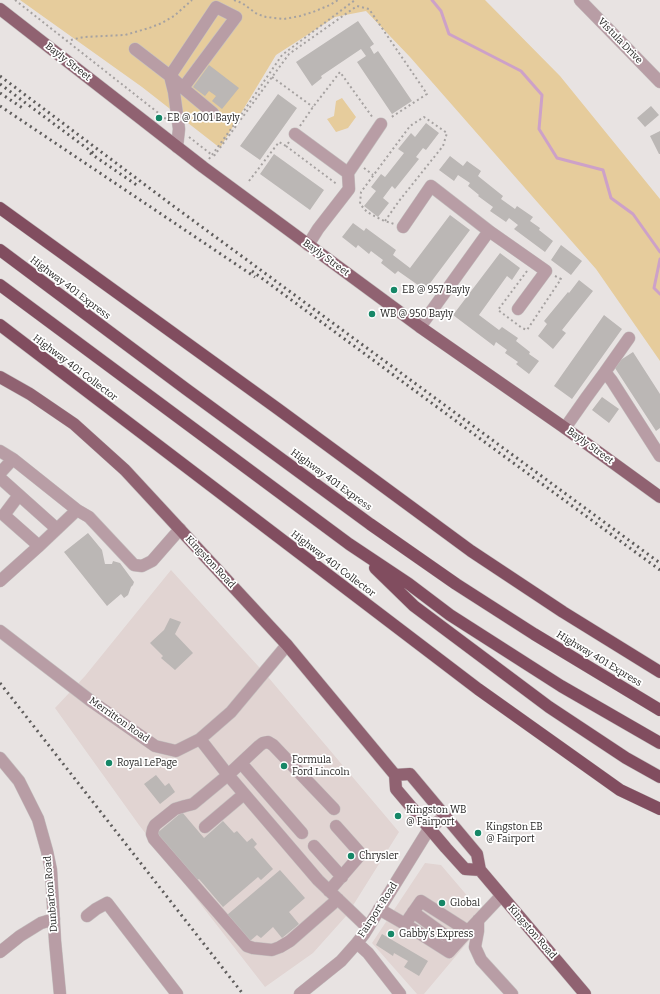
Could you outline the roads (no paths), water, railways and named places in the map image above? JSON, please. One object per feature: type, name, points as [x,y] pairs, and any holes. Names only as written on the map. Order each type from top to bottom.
[{"type":"highway","points":[[0,208],[471,551],[563,612],[660,672]]},
{"type":"highway","name":"Highway 401 Express","points":[[0,250],[186,389],[456,584],[541,638],[660,710]]},
{"type":"highway","points":[[0,285],[349,544],[409,584],[450,615],[561,686],[660,743]]},
{"type":"highway","name":"Highway 401 Collector","points":[[0,325],[478,689],[620,790],[660,809]]},
{"type":"highway","points":[[349,544],[414,606],[440,626],[549,707],[626,758],[660,777]]},
{"type":"highway","points":[[620,790],[660,818]]},
{"type":"main road","name":"Bayly Street","points":[[0,9],[203,167],[420,327],[565,428],[660,497]]},
{"type":"main road","name":"Kingston Road","points":[[0,377],[30,394],[74,424],[125,470],[287,646],[395,775],[396,789],[429,829],[465,869],[480,870]]},
{"type":"main road","name":"Kingston Road","points":[[395,775],[410,774],[477,854],[480,870],[584,994]]},
{"type":"street","name":"Vistula Drive","points":[[580,0],[660,82]]},
{"type":"street","points":[[177,147],[179,129],[174,92],[170,76],[216,7],[236,17],[182,88]]},
{"type":"street","points":[[135,49],[170,76],[182,88],[213,113]]},
{"type":"street","points":[[308,244],[346,191],[349,189],[348,173],[381,124]]},
{"type":"street","points":[[295,134],[348,173]]},
{"type":"street","points":[[403,226],[431,186],[489,231],[546,271],[518,309]]},
{"type":"street","points":[[420,327],[489,231]]},
{"type":"street","points":[[565,428],[629,338]]},
{"type":"street","points":[[605,372],[660,456]]},
{"type":"street","points":[[0,451],[13,459],[77,510],[89,517],[134,565],[142,566],[152,562],[180,529]]},
{"type":"street","points":[[0,473],[13,459]]},
{"type":"street","points":[[0,478],[57,529]]},
{"type":"street","points":[[19,495],[4,515],[39,546]]},
{"type":"street","points":[[0,581],[77,510]]},
{"type":"street","name":"Merritton Road","points":[[0,631],[91,701],[155,746],[176,751],[200,739],[231,712],[287,646]]},
{"type":"street","points":[[200,739],[228,775],[318,880],[368,928]]},
{"type":"street","points":[[334,809],[273,744],[268,742],[259,746],[228,775],[193,804],[175,809],[155,825],[152,834],[154,839],[247,946],[272,950],[290,942],[303,930],[333,895],[342,877],[362,854],[336,826]]},
{"type":"street","name":"Dunbarton Road","points":[[0,758],[19,781],[38,819],[47,850],[51,870],[60,994]]},
{"type":"street","points":[[241,763],[302,833]]},
{"type":"street","points":[[205,827],[244,794]]},
{"type":"street","name":"Fairport Road","points":[[300,994],[341,961],[357,943],[368,928],[429,829],[445,816]]},
{"type":"street","points":[[314,846],[342,877]]},
{"type":"street","points":[[379,910],[405,924],[449,952],[501,896]]},
{"type":"street","points":[[405,924],[421,901],[468,930]]},
{"type":"street","points":[[87,916],[107,903],[177,994]]},
{"type":"street","points":[[413,912],[456,944]]},
{"type":"street","points":[[0,952],[20,936],[41,924],[54,919]]},
{"type":"street","points":[[478,920],[478,931],[475,947],[481,960],[512,994]]},
{"type":"street","points":[[357,943],[368,953],[400,994]]},
{"type":"waterway","points":[[432,0],[441,11],[449,34],[521,71],[542,95],[539,129],[557,158],[603,170],[611,198],[633,214],[660,252]]},
{"type":"waterway","points":[[660,259],[654,288],[660,294]]},
{"type":"railway","points":[[0,76],[172,205],[660,563]]},
{"type":"railway","points":[[0,84],[96,155]]},
{"type":"railway","points":[[0,93],[24,109]]},
{"type":"railway","points":[[0,106],[255,277]]},
{"type":"railway","points":[[90,153],[138,186]]},
{"type":"railway","points":[[252,271],[660,570]]},
{"type":"railway","points":[[0,683],[243,994]]},
{"type":"place","name":"EB @ 1001 Bayly","points":[[159,118]]},
{"type":"place","name":"EB @ 957 Bayly","points":[[394,290]]},
{"type":"place","name":"WB @ 950 Bayly","points":[[372,314]]},
{"type":"place","name":"Royal LePage","points":[[109,763]]},
{"type":"place","name":"Formula Ford Lincoln","points":[[284,766]]},
{"type":"place","name":"Kingston WB @ Fairport","points":[[398,816]]},
{"type":"place","name":"Kingston EB @ Fairport","points":[[478,833]]},
{"type":"place","name":"Chrysler","points":[[351,856]]},
{"type":"place","name":"Global","points":[[442,903]]},
{"type":"place","name":"Gabby’s Express","points":[[391,934]]}]
